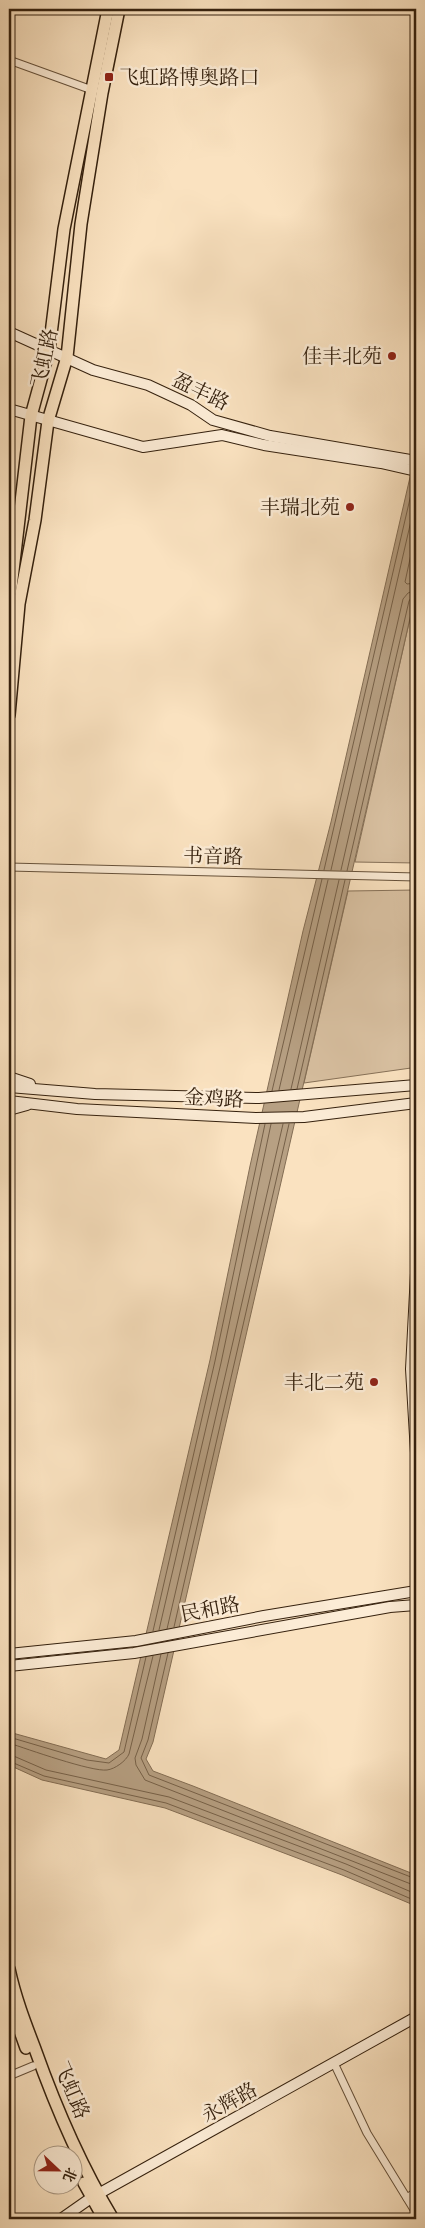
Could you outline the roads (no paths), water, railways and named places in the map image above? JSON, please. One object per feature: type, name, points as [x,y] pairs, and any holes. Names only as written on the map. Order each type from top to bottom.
[{"type":"main road","name":"飞虹路","points":[[9,605],[31,416],[49,350],[64,229],[108,9]]},
{"type":"main road","name":"飞虹路","points":[[9,709],[19,604],[35,520],[48,420],[67,357],[81,224],[102,93],[119,9]]},
{"type":"main road","name":"盈丰路","points":[[9,332],[94,370],[148,385],[191,406],[213,420],[270,436],[416,461]]},
{"type":"main road","name":"盈丰路","points":[[9,409],[143,447],[222,435],[264,445],[381,463],[416,471]]},
{"type":"main road","points":[[9,1077],[53,1090]]},
{"type":"main road","name":"金鸡路","points":[[9,1087],[96,1094],[259,1098],[416,1085]]},
{"type":"main road","name":"金鸡路","points":[[9,1100],[77,1109],[256,1118],[304,1116],[416,1103]]},
{"type":"main road","points":[[9,1110],[39,1104]]},
{"type":"main road","points":[[416,1273],[411,1369],[416,1453]]},
{"type":"main road","name":"民和路","points":[[9,1654],[85,1648],[136,1641],[264,1616],[416,1591]]},
{"type":"main road","name":"民和路","points":[[9,1666],[134,1653],[390,1607],[416,1605]]},
{"type":"main road","name":"飞虹路","points":[[9,1969],[14,1991],[44,2075],[89,2179],[104,2219]]},
{"type":"main road","name":"飞虹路","points":[[9,2000],[33,2066],[68,2146]]},
{"type":"main road","name":"永辉路","points":[[60,2219],[95,2197],[416,2017]]},
{"type":"main road","name":"飞虹路","points":[[82,2174],[95,2197],[113,2219]]},
{"type":"street","points":[[9,60],[92,90]]},
{"type":"street","name":"书音路","points":[[9,867],[416,877]]},
{"type":"street","points":[[334,2063],[366,2133],[416,2213]]},
{"type":"street","points":[[9,2076],[33,2066]]},
{"type":"street","points":[[407,2198],[416,2192]]},
{"type":"water","points":[[416,451],[416,592],[153,1742],[146,1759],[153,1771],[416,1875],[416,1906],[342,1875],[165,1808],[42,1780],[9,1765],[9,1732],[106,1759],[119,1750],[210,1360],[250,1166],[303,931],[331,822]]},
{"type":"place","name":"飞虹路博奥路口","points":[[109,77]]},
{"type":"place","name":"佳丰北苑","points":[[392,356]]},
{"type":"place","name":"丰瑞北苑","points":[[350,507]]},
{"type":"place","name":"丰北二苑","points":[[374,1382]]}]
